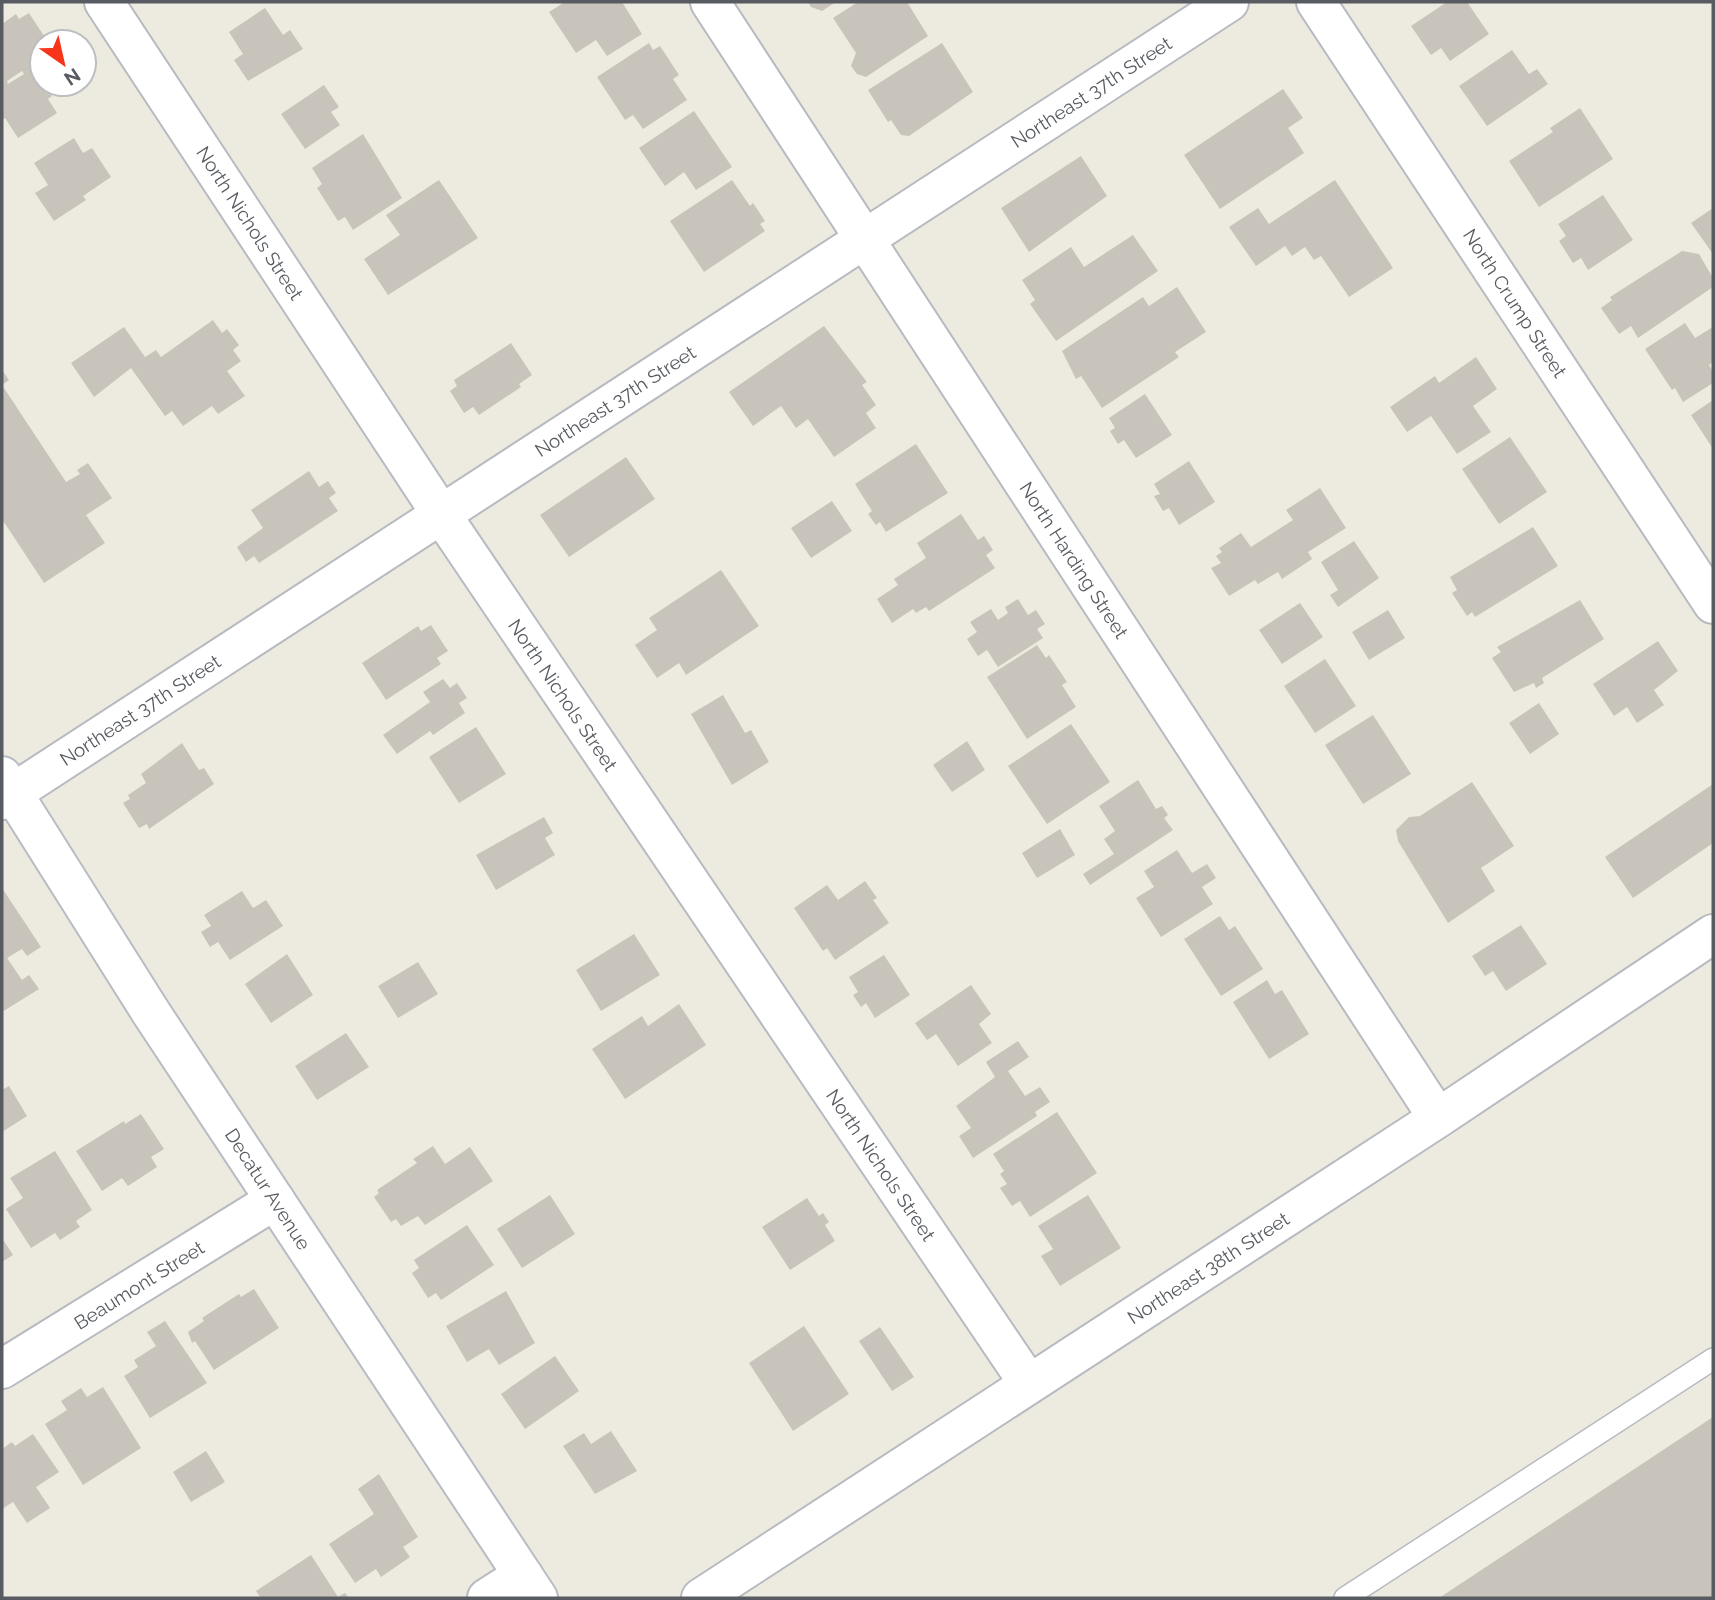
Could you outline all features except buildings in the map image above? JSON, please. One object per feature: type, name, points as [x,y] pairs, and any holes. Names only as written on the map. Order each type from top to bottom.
[{"type":"street","name":"North Nichols Street","points":[[104,2],[441,514],[1029,1384]]},
{"type":"street","name":"North Harding Street","points":[[710,2],[1438,1118]]},
{"type":"street","name":"Northeast 37th Street","points":[[5,790],[441,514],[1229,2]]},
{"type":"street","name":"North Crump Street","points":[[1316,2],[1713,604]]},
{"type":"street","name":"Decatur Avenue","points":[[5,790],[530,1587]]},
{"type":"street","name":"Northeast 38th Street","points":[[701,1598],[1438,1118],[1713,934]]},
{"type":"street","name":"Beaumont Street","points":[[2,1369],[275,1200]]},
{"type":"street","points":[[487,1598],[530,1587]]},
{"type":"lane","points":[[1345,1598],[1713,1359]]}]
